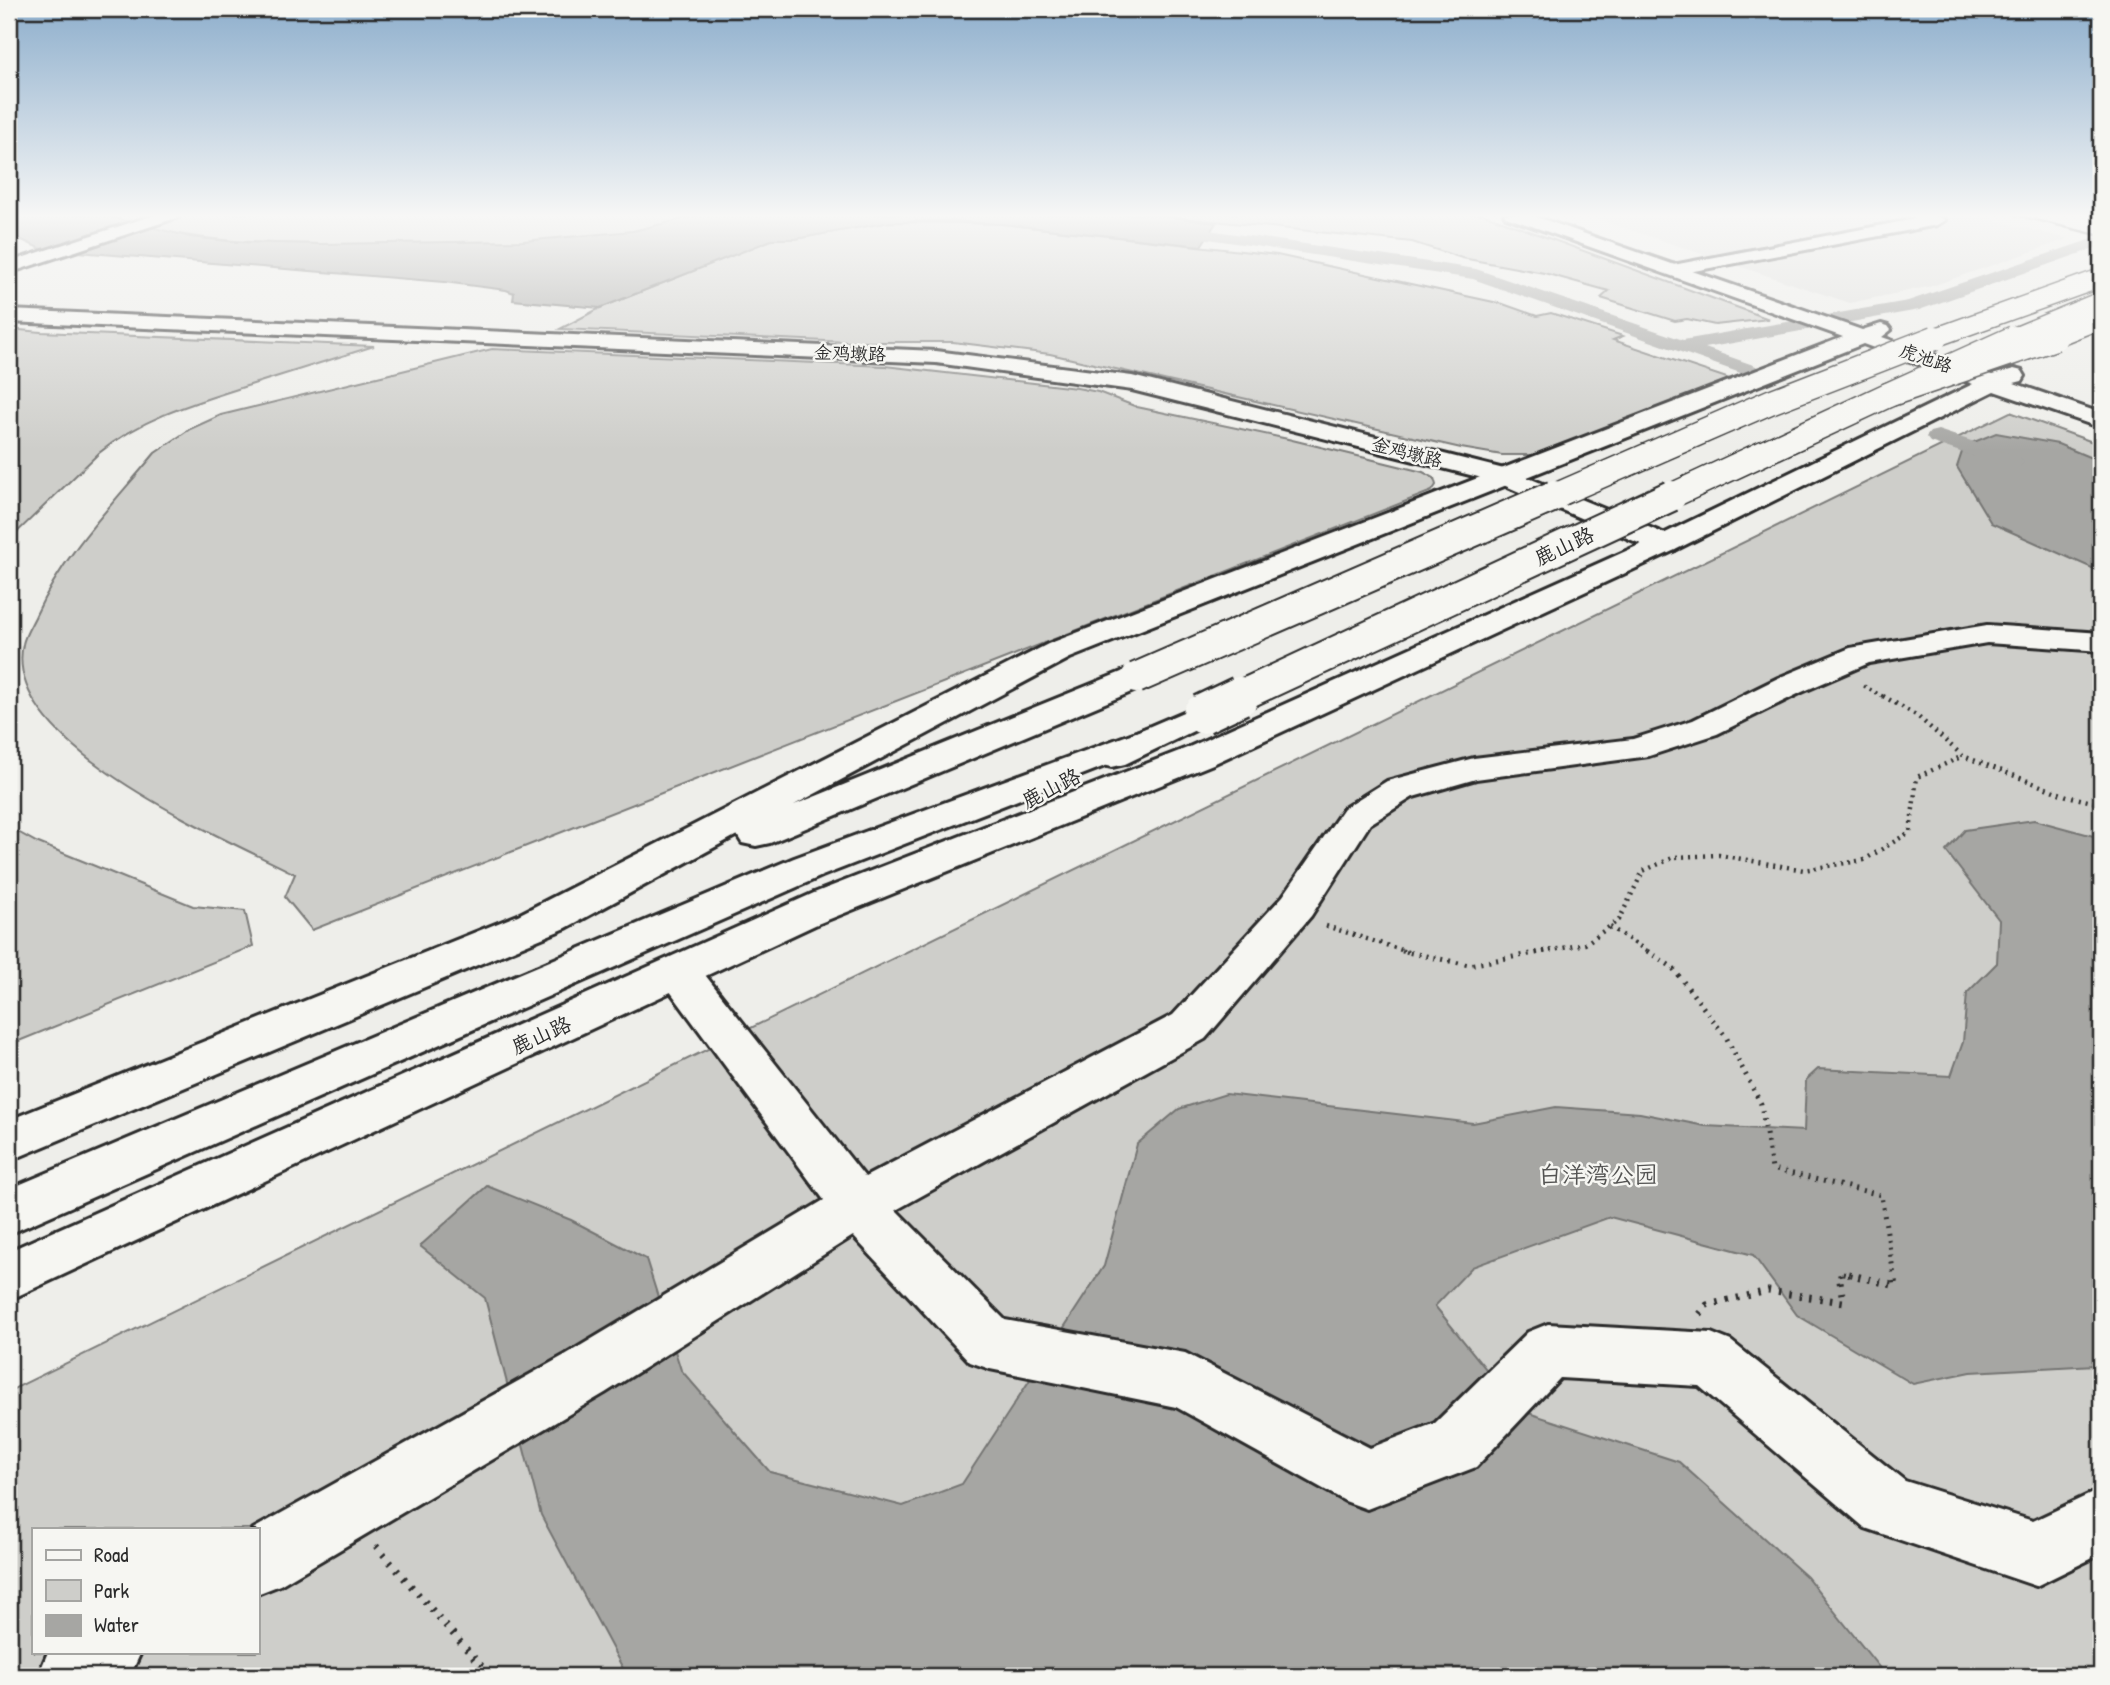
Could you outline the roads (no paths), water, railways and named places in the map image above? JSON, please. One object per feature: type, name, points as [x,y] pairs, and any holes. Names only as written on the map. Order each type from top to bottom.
[{"type":"main road","name":"虎池路","points":[[1737,293],[1804,316],[1861,329],[2004,379],[2101,421]]},
{"type":"main road","name":"虎池路","points":[[1774,293],[1825,310],[1861,329]]},
{"type":"main road","points":[[9,1141],[1136,678],[1770,402],[2060,293]]},
{"type":"main road","points":[[1888,395],[2101,301]]},
{"type":"main road","name":"金鸡墩路","points":[[9,316],[936,357],[1132,383],[1503,476],[1665,544]]},
{"type":"main road","name":"鹿山路","points":[[9,1276],[806,914],[1147,738],[1888,395],[2025,350],[2101,319]]},
{"type":"main road","points":[[528,928],[1059,651],[1503,476],[1861,329]]},
{"type":"main road","name":"虎池路","points":[[2004,379],[2101,405]]},
{"type":"main road","points":[[806,914],[1200,756],[1665,544],[2004,379]]},
{"type":"main road","points":[[259,1561],[585,1374],[858,1206],[1189,1027],[1290,913],[1357,816],[1400,789],[1474,769],[1637,749],[1705,727],[1790,685],[1861,655],[1987,634],[2101,642]]},
{"type":"main road","points":[[9,1212],[808,867],[1147,738]]},
{"type":"main road","points":[[679,972],[858,1206],[990,1343],[1185,1381],[1367,1479],[1455,1446],[1548,1351],[1710,1360],[1886,1506],[2036,1554],[2101,1520]]},
{"type":"main road","points":[[72,1676],[104,1654]]},
{"type":"water","points":[[514,293],[639,293],[600,308],[513,300]]},
{"type":"water","points":[[1996,433],[2058,444],[2101,462],[2101,572],[1991,523],[1957,467],[1964,446]]},
{"type":"water","points":[[2034,820],[2101,838],[2101,1361],[2095,1365],[1971,1372],[1913,1384],[1797,1315],[1753,1255],[1610,1217],[1472,1267],[1435,1306],[1519,1410],[1679,1462],[1807,1577],[1886,1676],[627,1676],[541,1515],[485,1298],[420,1246],[487,1186],[571,1220],[646,1259],[681,1370],[770,1472],[903,1506],[962,1484],[1104,1266],[1137,1144],[1179,1109],[1226,1094],[1473,1123],[1556,1107],[1640,1113],[1705,1126],[1804,1131],[1806,1080],[1818,1069],[1951,1076],[1963,1042],[1967,993],[1997,963],[1999,920],[1946,851],[1965,830]]},
{"type":"waterway","points":[[1529,293],[1749,370]]},
{"type":"waterway","points":[[1682,346],[1912,306],[1951,293]]},
{"type":"waterway","points":[[1938,437],[2012,462]]},
{"type":"park label","name":"白洋湾公园","points":[[1598,1174]]}]
